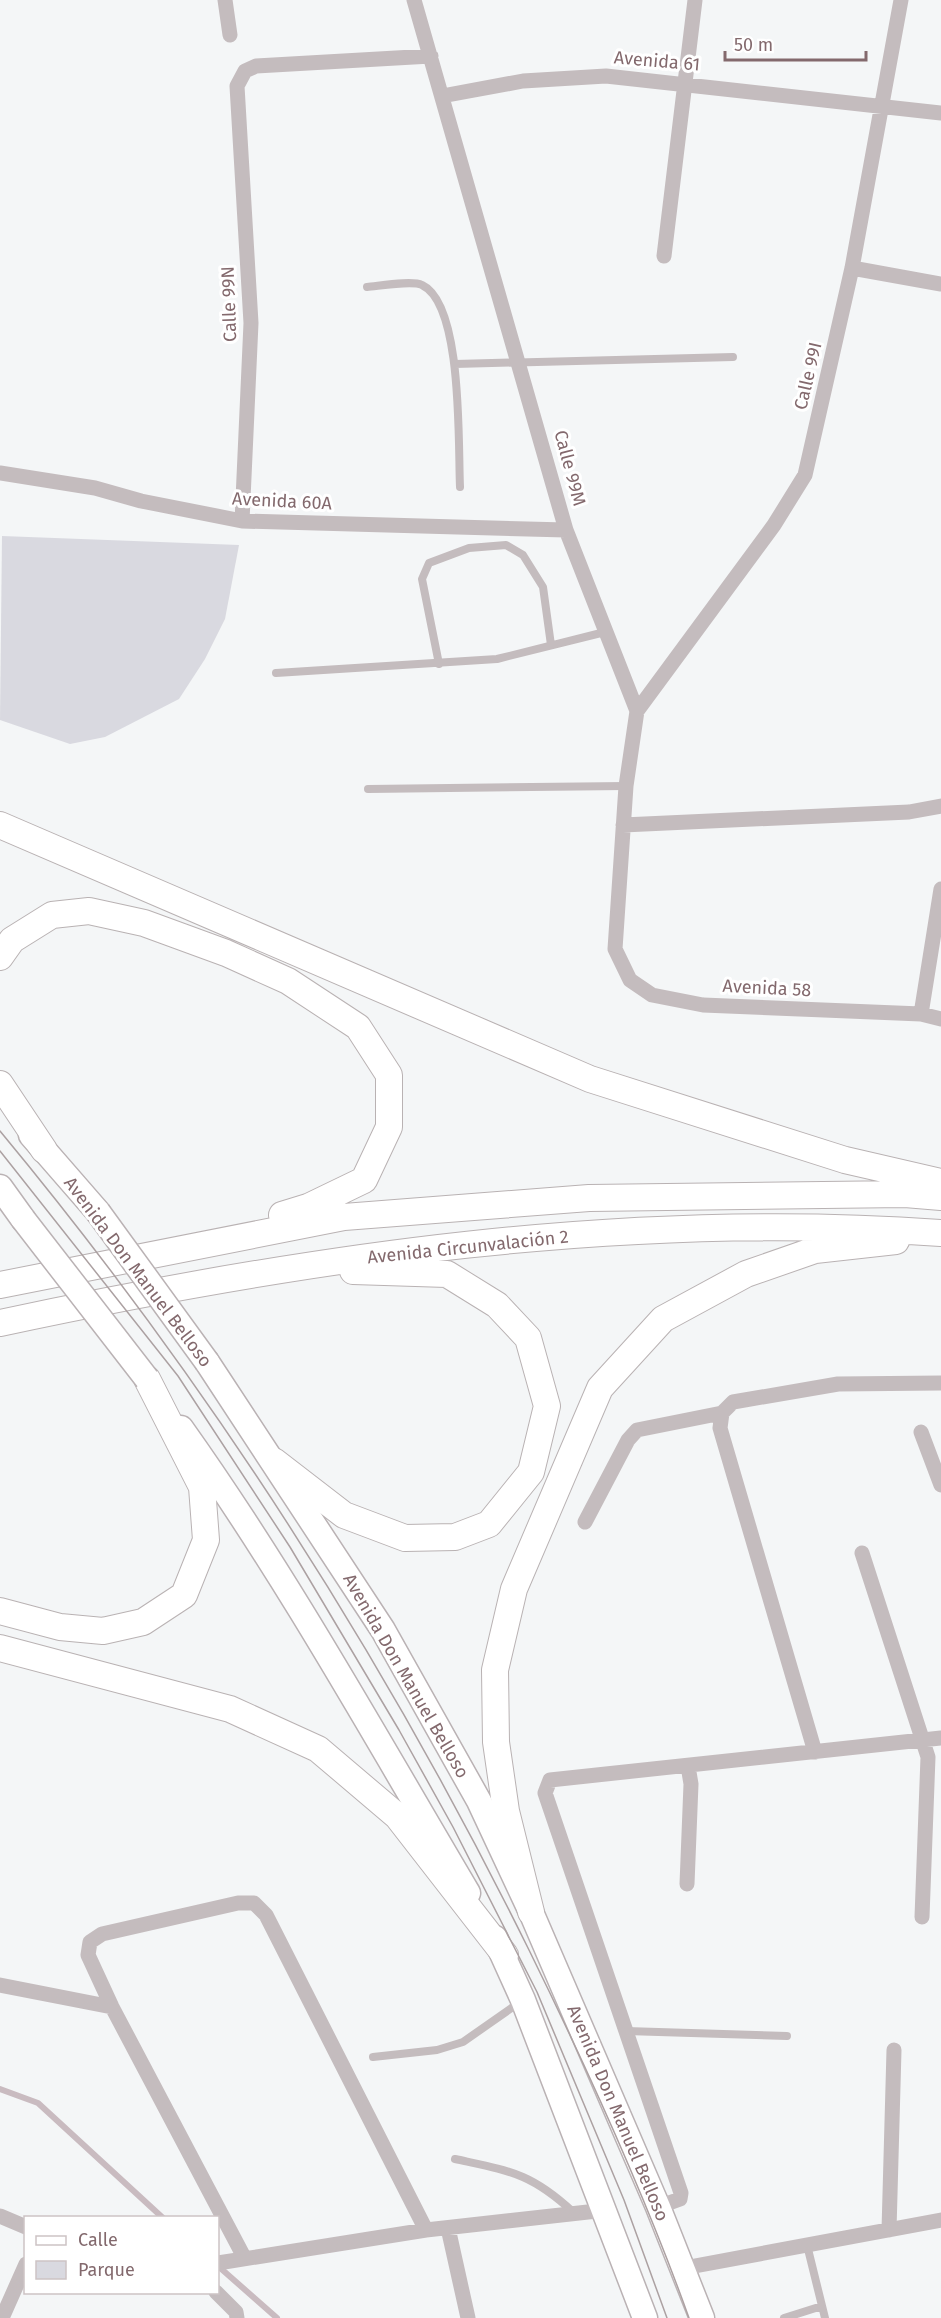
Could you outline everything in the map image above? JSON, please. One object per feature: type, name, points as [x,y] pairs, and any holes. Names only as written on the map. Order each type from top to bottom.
[{"type":"highway","points":[[0,825],[590,1079],[845,1160],[941,1182]]},
{"type":"highway","points":[[0,957],[12,940],[52,915],[89,911],[144,923],[226,953],[288,981],[358,1027],[389,1075],[389,1127],[364,1180],[308,1207],[158,1253]]},
{"type":"highway","points":[[0,1084],[44,1150]]},
{"type":"highway","name":"Avenida Circunvalación 2","points":[[0,1285],[344,1217],[589,1198],[905,1194],[941,1197]]},
{"type":"highway","name":"Avenida Circunvalación 2","points":[[0,1323],[418,1249],[649,1230],[860,1227],[941,1235]]},
{"type":"highway","points":[[531,1912],[506,1811],[496,1742],[495,1670],[514,1588],[600,1388],[663,1319],[746,1274],[815,1250],[941,1235]]},
{"type":"highway","points":[[274,1461],[344,1515],[405,1538],[455,1537],[489,1524],[531,1472],[547,1406],[528,1338],[497,1305],[447,1274],[296,1269]]},
{"type":"highway","points":[[0,1611],[60,1627],[103,1630],[143,1622],[184,1594],[206,1540],[202,1487],[147,1379]]},
{"type":"highway","points":[[0,1648],[230,1709],[318,1749],[397,1815],[505,1955]]},
{"type":"main road","name":"Avenida Don Manuel Belloso","points":[[0,1099],[98,1212],[207,1362],[383,1630],[479,1801],[531,1912],[684,2268],[702,2318]]},
{"type":"main road","points":[[0,1187],[147,1379],[239,1509],[336,1666],[505,1955],[606,2210],[645,2318]]},
{"type":"street","points":[[225,0],[230,35]]},
{"type":"street","name":"Calle 99M","points":[[414,0],[566,530],[637,711]]},
{"type":"street","points":[[664,256],[687,84],[695,0]]},
{"type":"street","name":"Calle 99I","points":[[637,711],[774,525],[805,475],[852,268],[901,0]]},
{"type":"street","name":"Calle 99N","points":[[242,521],[251,323],[237,86],[245,71],[256,66],[431,56]]},
{"type":"street","name":"Avenida 61","points":[[442,96],[523,81],[606,76],[941,113]]},
{"type":"street","points":[[852,268],[941,284]]},
{"type":"street","name":"Avenida 60A","points":[[0,473],[95,488],[141,501],[242,521],[566,530]]},
{"type":"street","points":[[637,711],[623,825],[909,813],[941,806]]},
{"type":"street","name":"Avenida 58","points":[[623,825],[615,950],[630,980],[652,995],[703,1005],[921,1014],[941,1019]]},
{"type":"street","points":[[921,1014],[941,889]]},
{"type":"street","points":[[585,1522],[628,1440],[637,1430],[722,1413],[733,1402],[838,1384],[941,1383]]},
{"type":"street","points":[[722,1413],[720,1428],[815,1752]]},
{"type":"street","points":[[921,1432],[941,1485]]},
{"type":"street","points":[[862,1553],[925,1740],[928,1757],[921,1917]]},
{"type":"street","points":[[658,2207],[680,2199],[681,2193],[545,1793],[550,1780],[941,1738]]},
{"type":"street","points":[[687,1884],[691,1784],[688,1766]]},
{"type":"street","points":[[244,2257],[112,2007],[88,1955],[90,1942],[102,1934],[238,1903],[254,1903],[266,1915],[426,2230]]},
{"type":"street","points":[[0,1985],[112,2007]]},
{"type":"street","points":[[889,2230],[894,2050]]},
{"type":"street","points":[[222,2262],[426,2230],[606,2210]]},
{"type":"street","points":[[0,2216],[24,2226]]},
{"type":"street","points":[[684,2268],[941,2220]]},
{"type":"street","points":[[448,2228],[468,2318]]},
{"type":"street","points":[[2,2318],[24,2268]]},
{"type":"street","points":[[218,2294],[236,2312],[237,2318]]},
{"type":"lane","points":[[367,287],[420,283],[432,291],[442,306],[455,364],[459,487]]},
{"type":"lane","points":[[455,364],[733,357]]},
{"type":"lane","points":[[439,664],[422,579],[429,562],[469,548],[506,546],[524,555],[543,587],[551,645]]},
{"type":"lane","points":[[276,673],[497,659],[605,632]]},
{"type":"lane","points":[[368,789],[626,786]]},
{"type":"lane","points":[[373,2057],[437,2050],[463,2042],[524,2000]]},
{"type":"lane","points":[[626,2031],[787,2036]]},
{"type":"lane","points":[[455,2159],[511,2171],[547,2188],[574,2213]]},
{"type":"lane","points":[[807,2245],[825,2318]]},
{"type":"lane","points":[[784,2318],[822,2306]]},
{"type":"green space","points":[[2,536],[239,545],[225,619],[205,659],[179,699],[105,737],[70,744],[0,720]]},
{"type":"waterway","points":[[0,2089],[38,2103],[161,2216]]},
{"type":"waterway","points":[[219,2267],[277,2318]]},
{"type":"tram line","points":[[0,1131],[77,1226],[221,1423],[353,1628],[415,1733],[473,1841],[573,2040],[634,2178],[689,2318]]},
{"type":"tram line","points":[[0,1151],[178,1376],[290,1547],[399,1730],[453,1827],[537,1992],[624,2200],[667,2318]]}]
